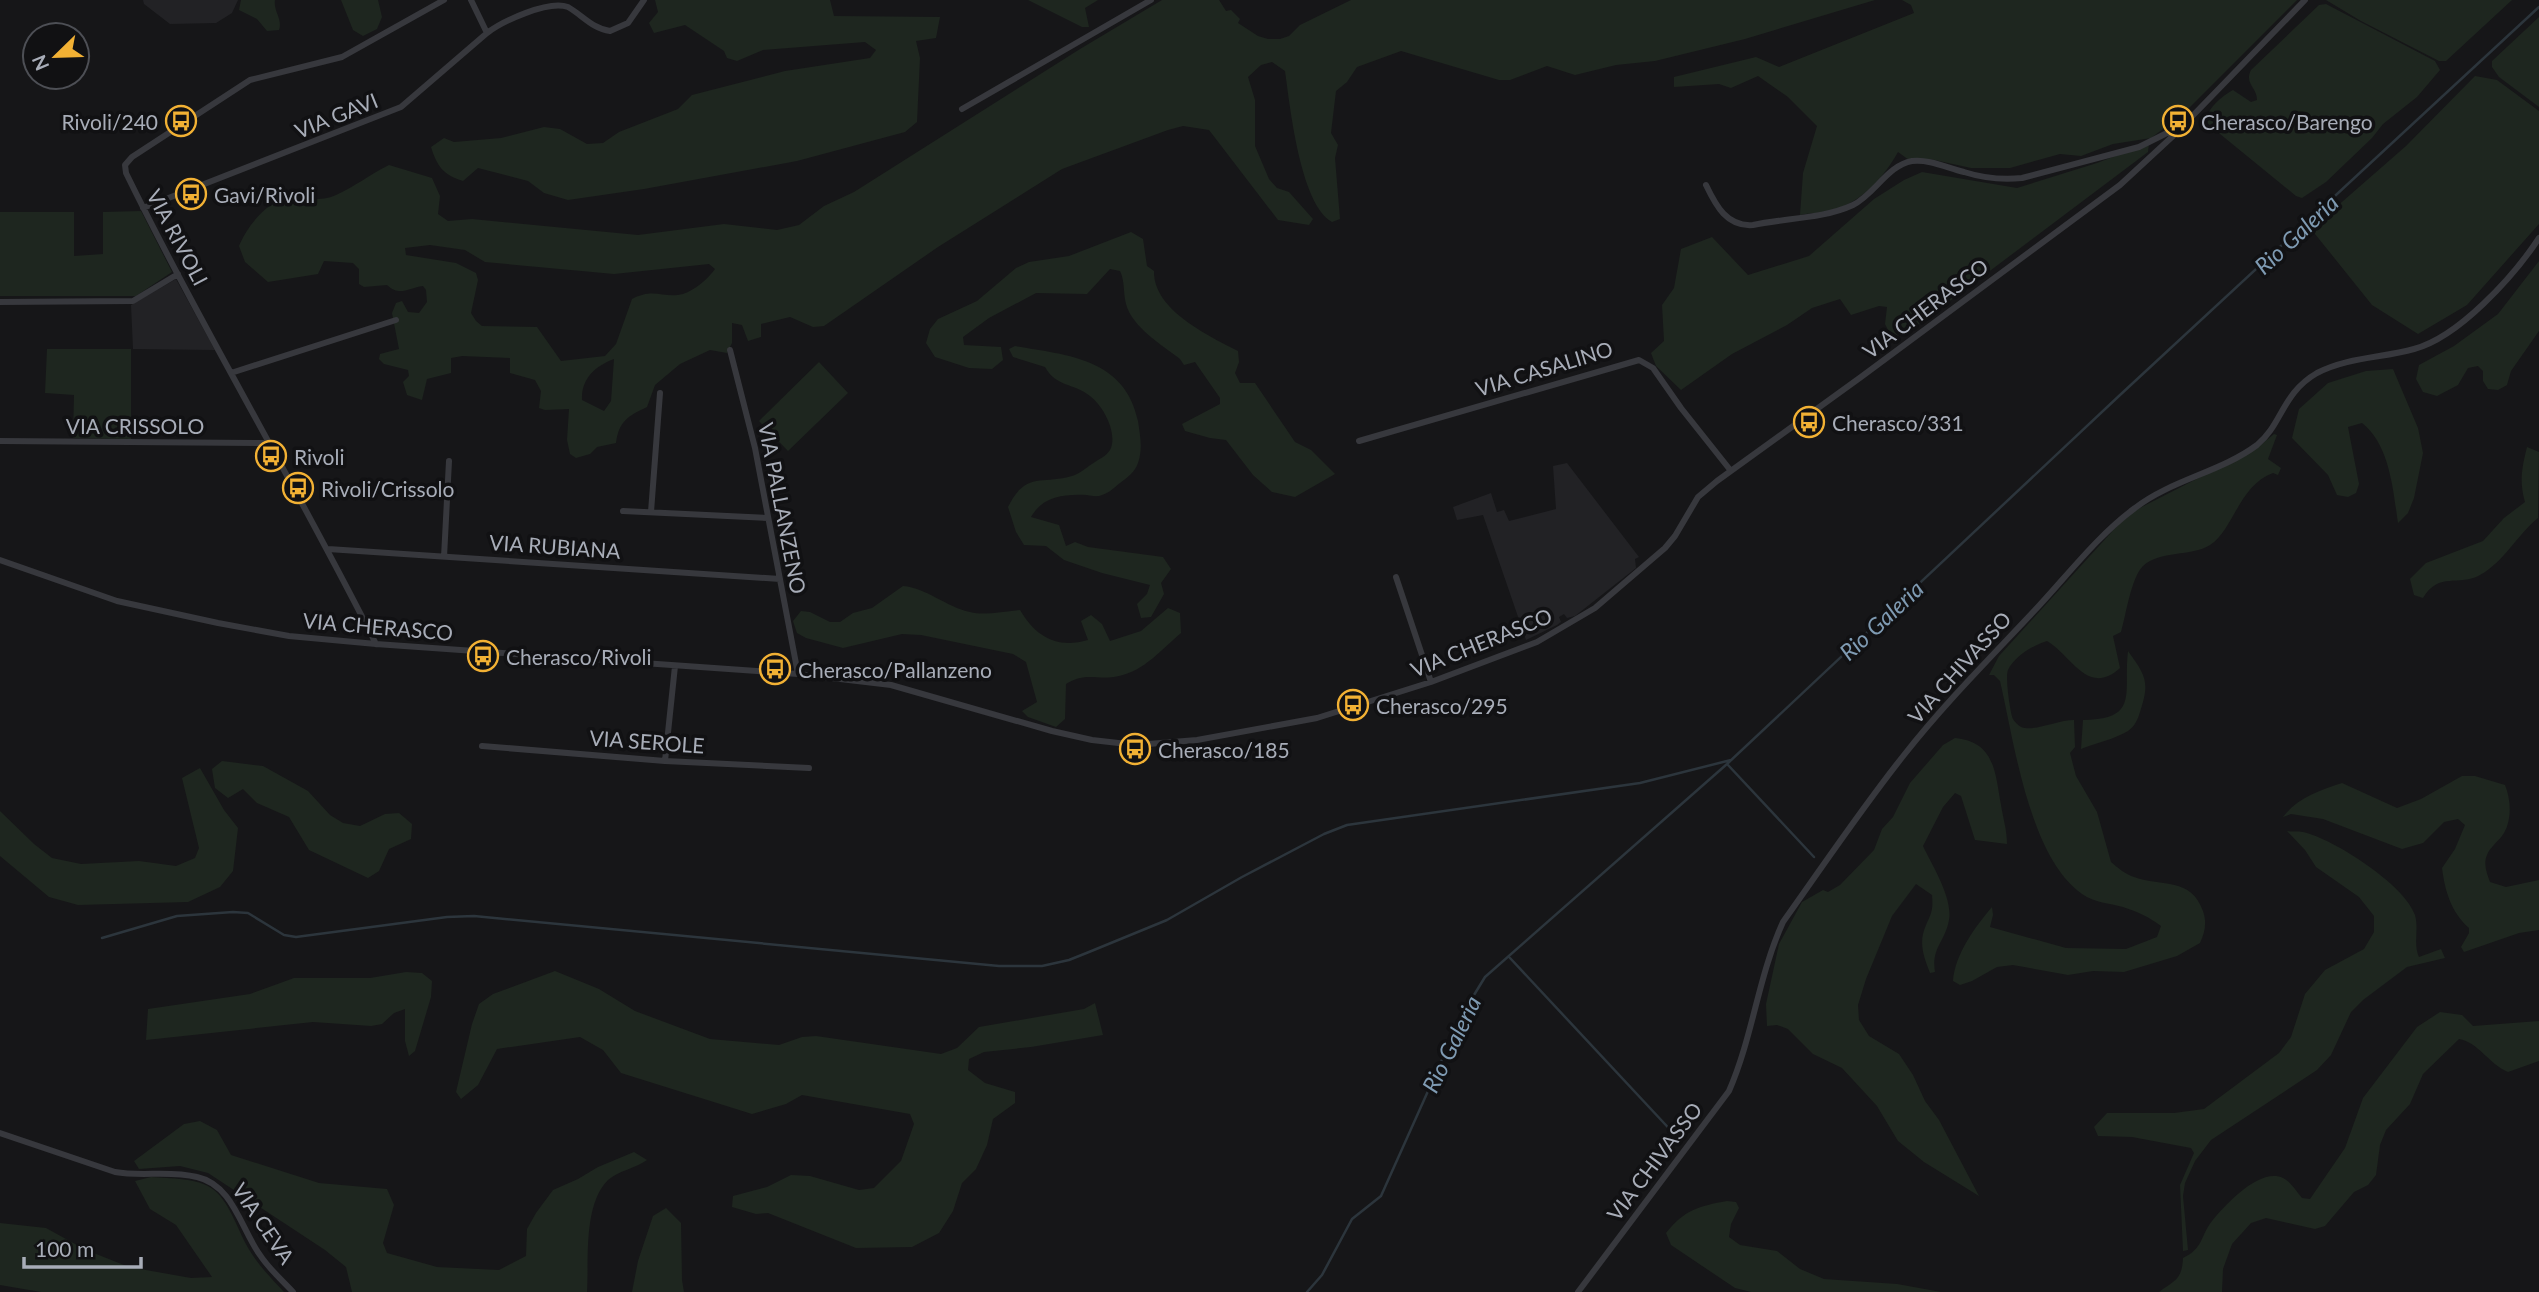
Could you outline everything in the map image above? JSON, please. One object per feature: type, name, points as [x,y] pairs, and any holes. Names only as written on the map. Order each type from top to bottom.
[{"type":"street","name":"VIA RIVOLI","points":[[376,644],[328,549],[143,208],[125,170],[125,163],[250,80],[342,57],[443,0]]},
{"type":"street","points":[[471,0],[487,33]]},
{"type":"street","name":"VIA GAVI","points":[[143,208],[401,107],[487,33],[518,13],[558,4],[566,6],[595,27],[610,31],[628,23],[644,0]]},
{"type":"street","points":[[962,109],[1152,0]]},
{"type":"street","name":"VIA CHERASCO","points":[[0,561],[117,601],[289,636],[798,674],[891,685],[1092,740],[1136,745],[1198,740],[1317,718],[1431,682],[1537,642],[1595,608],[1665,548],[1698,497],[2120,185],[2183,125],[2305,0]]},
{"type":"street","points":[[1706,185],[1727,218],[1740,225],[1753,225],[1846,208],[1861,201],[1901,166],[1913,161],[1937,163],[1988,178],[2009,180],[2139,146],[2183,125]]},
{"type":"street","name":"VIA CHIVASSO","points":[[1578,1292],[1729,1091],[1740,1065],[1769,952],[1783,922],[1905,753],[1949,702],[2098,542],[2133,509],[2154,494],[2240,455],[2257,444],[2296,389],[2319,372],[2355,360],[2418,348],[2453,328],[2502,284],[2539,238]]},
{"type":"street","points":[[0,302],[128,302],[145,296],[178,274]]},
{"type":"street","points":[[231,373],[396,320]]},
{"type":"street","name":"VIA PALLANZENO","points":[[730,350],[755,447],[798,674]]},
{"type":"street","name":"VIA CASALINO","points":[[1359,441],[1639,360],[1653,368],[1731,471]]},
{"type":"street","points":[[651,512],[660,393]]},
{"type":"street","name":"VIA CRISSOLO","points":[[0,441],[269,443]]},
{"type":"street","points":[[444,557],[449,461]]},
{"type":"street","points":[[623,511],[768,518]]},
{"type":"street","name":"VIA RUBIANA","points":[[328,549],[780,579]]},
{"type":"street","points":[[1396,577],[1431,682]]},
{"type":"street","points":[[665,761],[675,666]]},
{"type":"street","name":"VIA SEROLE","points":[[482,746],[665,761],[809,768]]},
{"type":"street","name":"VIA CEVA","points":[[0,1133],[126,1174],[168,1172],[206,1179],[223,1191],[262,1258],[293,1292]]},
{"type":"shaded area","points":[[143,0],[238,0],[232,13],[216,23],[170,24],[144,4]]},
{"type":"shaded area","points":[[241,0],[275,0],[279,30],[267,31],[257,19],[239,10]]},
{"type":"shaded area","points":[[341,0],[378,0],[382,17],[377,29],[363,36],[353,30]]},
{"type":"shaded area","points":[[655,0],[830,0],[834,16],[940,17],[936,38],[916,41],[920,58],[917,122],[905,132],[797,161],[568,200],[544,193],[528,181],[478,168],[463,181],[450,176],[442,169],[431,147],[444,138],[454,142],[501,138],[544,127],[560,129],[587,144],[603,143],[619,132],[678,109],[692,95],[785,71],[870,58],[876,50],[865,42],[763,50],[737,61],[727,58],[724,51],[685,25],[654,33],[649,23],[658,12]]},
{"type":"shaded area","points":[[1028,0],[1098,0],[1085,8],[1089,27],[1082,27]]},
{"type":"shaded area","points":[[1162,0],[1219,0],[1226,11],[1231,10],[1240,19],[1238,23],[1258,36],[1280,39],[1289,36],[1300,25],[1351,0],[1875,0],[1745,39],[1655,61],[1616,65],[1575,75],[1547,66],[1510,80],[1499,80],[1401,51],[1357,67],[1347,82],[1336,91],[1331,133],[1338,145],[1335,158],[1340,219],[1332,222],[1321,212],[1304,176],[1285,71],[1272,62],[1261,65],[1248,77],[1255,100],[1255,146],[1269,179],[1277,188],[1289,192],[1313,219],[1309,225],[1278,220],[1209,130],[1183,126],[1168,130],[1062,169],[938,247],[824,326],[813,327],[790,317],[761,324],[761,337],[748,341],[742,325],[732,323],[732,343],[727,353],[710,350],[680,364],[655,385],[647,407],[622,424],[616,443],[597,447],[590,454],[576,458],[570,454],[567,440],[569,409],[539,408],[541,391],[535,380],[510,373],[510,358],[451,358],[451,373],[427,379],[422,400],[407,395],[403,382],[409,376],[408,370],[384,364],[379,359],[380,354],[399,349],[392,313],[396,303],[402,301],[408,312],[419,313],[427,302],[423,286],[404,291],[392,289],[387,285],[364,287],[359,284],[359,269],[353,263],[324,261],[318,274],[268,282],[245,262],[239,246],[252,223],[272,204],[288,199],[330,197],[389,165],[432,178],[440,196],[438,214],[448,221],[472,219],[638,235],[724,224],[777,230],[799,225],[824,206],[854,192]],"holes":[[[430,245],[465,250],[485,262],[614,274],[709,264],[715,269],[701,284],[683,294],[653,293],[632,299],[616,344],[605,356],[561,361],[537,327],[482,326],[476,321],[471,313],[478,280],[476,273],[456,263],[406,255],[405,248]],[[614,359],[611,401],[604,411],[582,400],[582,392],[590,374]]]},
{"type":"shaded area","points":[[1902,0],[2297,0],[2183,114],[2151,138],[2113,144],[2081,156],[2060,154],[2010,168],[1971,168],[1930,159],[1909,160],[1898,152],[1879,179],[1863,195],[1833,210],[1800,215],[1803,173],[1817,126],[1788,97],[1758,76],[1731,88],[1719,84],[1674,87],[1674,77],[1756,57],[1779,67],[1914,13],[1911,5]]},
{"type":"shaded area","points":[[2326,0],[2512,0],[2446,61],[2439,61]]},
{"type":"shaded area","points":[[2326,4],[2435,61],[2440,70],[2417,97],[2383,124],[2326,182],[2302,198],[2296,196],[2206,120],[2216,103],[2233,90],[2251,102],[2257,100],[2249,79],[2251,70],[2319,5]]},
{"type":"shaded area","points":[[2539,17],[2539,107],[2499,77],[2492,67],[2492,61]]},
{"type":"shaded area","points":[[2475,76],[2497,80],[2539,111],[2539,224],[2467,305],[2418,334],[2372,305],[2311,229],[2406,146]]},
{"type":"shaded area","points":[[2149,143],[2148,152],[1910,331],[1892,338],[1885,324],[1887,307],[1879,306],[1851,315],[1840,299],[1812,308],[1787,325],[1732,354],[1681,390],[1656,366],[1651,353],[1664,341],[1662,305],[1674,288],[1681,249],[1712,237],[1748,275],[1809,256],[1874,199],[1922,172],[2017,188],[2097,163]]},
{"type":"shaded area","points":[[141,211],[172,272],[136,296],[0,296],[0,212],[74,212],[74,256],[103,254],[103,212]]},
{"type":"shaded area","points":[[1131,232],[1143,239],[1147,266],[1154,271],[1156,285],[1172,309],[1212,338],[1238,351],[1239,362],[1235,373],[1240,383],[1255,383],[1295,442],[1311,450],[1335,474],[1295,497],[1272,492],[1253,475],[1226,440],[1185,431],[1182,424],[1220,404],[1220,398],[1195,362],[1184,365],[1134,320],[1126,304],[1120,271],[1110,269],[1087,294],[1036,293],[989,318],[963,337],[964,345],[1001,347],[1003,360],[992,369],[969,368],[935,357],[926,343],[930,329],[938,319],[977,301],[1016,268],[1029,262],[1069,256]]},
{"type":"shaded area","points":[[2539,261],[2539,331],[2511,371],[2507,385],[2498,390],[2488,389],[2483,381],[2483,371],[2478,366],[2468,368],[2458,385],[2437,396],[2423,392],[2416,379],[2419,365],[2454,346],[2498,314]]},
{"type":"shaded area","points":[[176,279],[215,350],[133,349],[131,305]]},
{"type":"shaded area","points":[[1015,346],[1091,363],[1121,384],[1131,400],[1141,442],[1140,458],[1133,472],[1105,494],[1055,498],[1042,505],[1031,517],[1059,525],[1066,546],[1075,542],[1088,547],[1163,557],[1171,569],[1161,583],[1164,594],[1151,617],[1141,618],[1137,604],[1147,594],[1150,585],[1064,560],[1046,546],[1024,545],[1016,532],[1008,507],[1021,488],[1035,481],[1078,474],[1106,454],[1111,448],[1112,434],[1108,419],[1095,400],[1060,382],[1045,367],[1013,357],[1009,349]]},
{"type":"shaded area","points":[[47,349],[131,349],[131,439],[73,438],[74,395],[45,393]]},
{"type":"shaded area","points":[[819,362],[848,393],[788,451],[759,421]]},
{"type":"shaded area","points":[[2393,369],[2418,428],[2423,453],[2414,498],[2408,513],[2398,523],[2389,469],[2379,443],[2362,423],[2348,427],[2359,484],[2356,493],[2348,497],[2337,495],[2328,475],[2292,438],[2299,409],[2328,383],[2366,371]]},
{"type":"shaded area","points":[[2274,434],[2277,435],[2268,459],[2281,468],[2278,475],[2273,473],[2252,487],[2218,538],[2202,549],[2150,561],[2139,572],[2132,588],[2121,632],[2113,636],[2120,668],[2109,676],[2089,676],[2047,641],[2019,656],[2007,674],[2012,715],[2020,726],[2036,728],[2074,720],[2075,747],[2070,753],[2076,776],[2097,812],[2111,862],[2131,876],[2174,885],[2191,893],[2198,900],[2204,915],[2205,927],[2200,943],[2177,956],[2124,972],[2093,971],[2068,975],[2013,965],[1997,967],[1960,985],[1953,981],[1962,951],[1992,907],[1990,927],[2066,948],[2126,949],[2157,937],[2161,926],[2148,917],[2082,894],[2064,877],[2049,854],[2026,796],[2000,681],[1994,675],[1989,675],[1999,656],[2118,525],[2138,509],[2257,448]]},
{"type":"shaded area","points":[[2527,447],[2539,452],[2538,518],[2489,570],[2472,578],[2443,582],[2429,590],[2423,598],[2414,595],[2410,579],[2426,563],[2483,541],[2504,518],[2525,502],[2522,474]]},
{"type":"shaded area","points":[[1567,463],[1639,557],[1635,559],[1636,568],[1575,616],[1567,618],[1564,614],[1559,617],[1561,622],[1557,625],[1526,640],[1483,515],[1457,520],[1453,507],[1491,493],[1497,512],[1504,510],[1509,521],[1556,509],[1553,466]]},
{"type":"shaded area","points":[[903,586],[920,590],[970,612],[1020,610],[1040,634],[1057,642],[1088,640],[1081,621],[1091,615],[1102,624],[1110,641],[1141,631],[1168,608],[1180,613],[1181,633],[1152,659],[1128,673],[1111,677],[1080,678],[1066,684],[1065,719],[1056,727],[1028,717],[1022,711],[1037,702],[1026,662],[1013,654],[921,635],[902,634],[843,648],[797,633],[793,621],[801,611],[810,612],[830,622],[840,622],[853,613],[872,608]]},
{"type":"shaded area","points":[[2128,651],[2142,673],[2145,686],[2137,720],[2123,734],[2081,749],[2083,720],[2113,715],[2121,709],[2125,701]]},
{"type":"shaded area","points":[[1955,738],[1978,746],[1986,752],[1991,761],[1997,781],[2007,844],[1975,840],[1961,796],[1955,793],[1943,807],[1923,846],[1941,882],[1949,911],[1947,928],[1935,957],[1935,972],[1930,973],[1922,944],[1931,912],[1932,895],[1916,884],[1892,916],[1858,1005],[1859,1020],[1869,1036],[1899,1054],[1913,1075],[1979,1196],[1924,1162],[1898,1141],[1877,1106],[1842,1068],[1813,1054],[1788,1029],[1777,1025],[1767,1026],[1766,1004],[1779,944],[1802,902],[1823,890],[1828,892],[1840,885],[1874,850],[1882,829],[1893,817],[1910,783],[1943,745]]},
{"type":"shaded area","points":[[222,761],[263,766],[308,791],[330,815],[343,823],[360,826],[385,814],[399,813],[412,824],[411,839],[389,849],[379,871],[368,878],[309,850],[289,817],[257,803],[243,789],[228,798],[215,788],[212,769]]},
{"type":"shaded area","points":[[200,768],[224,810],[238,828],[233,871],[220,887],[188,902],[78,905],[49,897],[0,856],[0,811],[52,858],[81,864],[139,861],[176,866],[195,858],[199,848],[182,778]]},
{"type":"shaded area","points":[[2462,776],[2475,776],[2505,785],[2509,803],[2508,822],[2504,833],[2487,855],[2487,872],[2490,882],[2506,887],[2539,880],[2539,930],[2519,933],[2464,952],[2461,947],[2469,928],[2450,901],[2442,868],[2455,849],[2465,825],[2458,819],[2444,822],[2423,843],[2402,849],[2323,819],[2291,814],[2283,817],[2302,800],[2342,783],[2397,808],[2421,799]]},
{"type":"shaded area","points":[[2287,831],[2316,836],[2349,853],[2383,877],[2409,903],[2415,915],[2419,957],[2441,949],[2445,958],[2407,967],[2363,1000],[2351,1012],[2331,1055],[2317,1070],[2211,1140],[2195,1161],[2185,1183],[2183,1196],[2188,1250],[2183,1251],[2180,1185],[2194,1153],[2191,1148],[2132,1137],[2098,1136],[2094,1127],[2107,1113],[2174,1113],[2204,1109],[2279,1053],[2291,1037],[2305,994],[2325,970],[2364,949],[2374,932],[2374,916],[2359,897],[2316,867]]},
{"type":"shaded area","points":[[555,971],[599,989],[635,1011],[710,1039],[779,1045],[802,1037],[816,1036],[941,1054],[957,1048],[979,1027],[1084,1009],[1095,1003],[1103,1035],[984,1052],[969,1059],[968,1070],[985,1083],[1015,1092],[1015,1103],[993,1119],[987,1145],[976,1169],[962,1183],[953,1211],[939,1233],[912,1247],[856,1248],[768,1213],[756,1214],[732,1207],[733,1196],[767,1187],[791,1175],[810,1176],[859,1190],[874,1188],[901,1161],[914,1124],[910,1114],[802,1095],[786,1104],[752,1114],[621,1073],[603,1050],[580,1037],[497,1049],[478,1085],[461,1099],[456,1092],[479,1004],[493,994]]},
{"type":"shaded area","points":[[406,972],[422,973],[432,981],[431,997],[415,1051],[409,1056],[405,1041],[405,1009],[394,1013],[382,1024],[371,1026],[313,1022],[146,1040],[148,1009],[250,994],[294,978],[370,978]]},
{"type":"shaded area","points":[[2440,1012],[2462,1015],[2473,1026],[2539,1021],[2539,1061],[2508,1072],[2472,1044],[2459,1039],[2423,1074],[2410,1104],[2386,1130],[2380,1145],[2376,1175],[2368,1185],[2354,1192],[2325,1226],[2315,1229],[2266,1218],[2251,1223],[2232,1244],[2223,1269],[2222,1292],[2159,1292],[2177,1279],[2183,1258],[2195,1250],[2218,1214],[2254,1182],[2274,1176],[2283,1178],[2302,1198],[2310,1199],[2345,1148],[2363,1098],[2417,1027]]},
{"type":"shaded area","points":[[200,1121],[217,1130],[231,1155],[319,1183],[387,1189],[394,1205],[383,1243],[387,1253],[437,1267],[499,1270],[526,1256],[527,1229],[553,1190],[634,1152],[647,1160],[608,1180],[594,1203],[589,1233],[587,1292],[352,1292],[346,1267],[325,1250],[208,1173],[180,1166],[139,1169],[134,1161],[184,1124]]},
{"type":"shaded area","points":[[151,1177],[192,1181],[214,1190],[230,1210],[254,1257],[284,1292],[41,1292],[0,1285],[0,1223],[46,1228],[86,1250],[129,1267],[191,1278],[212,1277],[176,1225],[150,1209],[135,1181]]},
{"type":"shaded area","points":[[1727,1201],[1736,1202],[1739,1208],[1731,1224],[1729,1237],[1740,1245],[1777,1251],[1800,1269],[1824,1279],[1897,1284],[1941,1292],[1751,1292],[1735,1288],[1671,1245],[1666,1233],[1679,1219],[1693,1210]]},
{"type":"shaded area","points":[[666,1208],[681,1223],[684,1292],[632,1292],[638,1261],[653,1216]]},
{"type":"waterway","name":"Rio Galeria","points":[[1307,1292],[1322,1275],[1352,1219],[1381,1196],[1463,1013],[1485,977],[1727,764],[2539,7]]},
{"type":"waterway","points":[[102,938],[177,916],[233,912],[248,913],[284,935],[296,937],[447,917],[474,916],[999,966],[1042,966],[1069,960],[1167,920],[1242,877],[1324,834],[1347,825],[1640,783],[1731,760]]},
{"type":"waterway","points":[[1728,765],[1814,857]]},
{"type":"waterway","points":[[1510,958],[1677,1137]]},
{"type":"place","name":"Rivoli/240","points":[[181,121]]},
{"type":"place","name":"Cherasco/Barengo","points":[[2178,121]]},
{"type":"place","name":"Gavi/Rivoli","points":[[191,194]]},
{"type":"place","name":"Cherasco/331","points":[[1809,422]]},
{"type":"place","name":"Rivoli","points":[[271,456]]},
{"type":"place","name":"Rivoli/Crissolo","points":[[298,488]]},
{"type":"place","name":"Cherasco/Rivoli","points":[[483,656]]},
{"type":"place","name":"Cherasco/Pallanzeno","points":[[775,669]]},
{"type":"place","name":"Cherasco/295","points":[[1353,705]]},
{"type":"place","name":"Cherasco/185","points":[[1135,749]]}]
